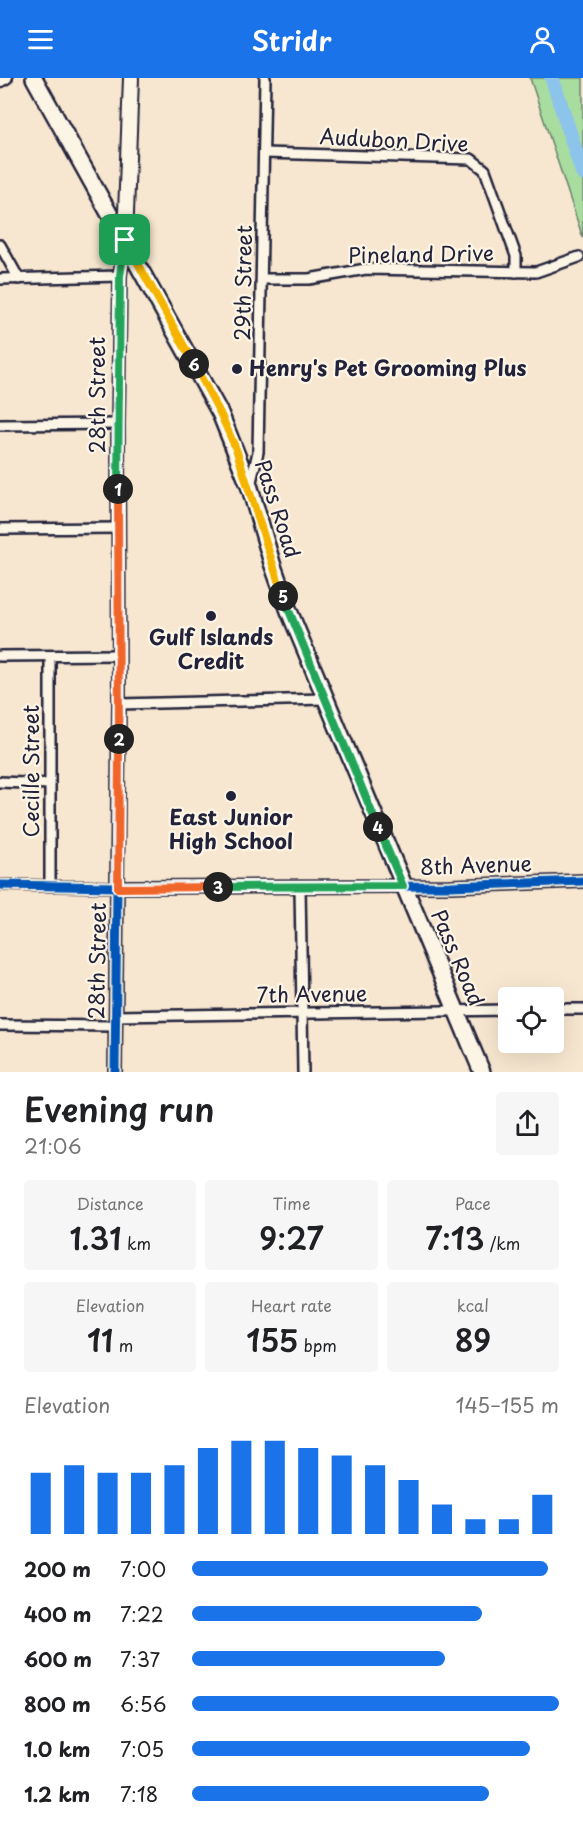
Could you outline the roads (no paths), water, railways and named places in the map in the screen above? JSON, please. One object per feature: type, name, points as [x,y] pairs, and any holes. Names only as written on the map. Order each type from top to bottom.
[{"type":"main road","name":"Pass Road","points":[[34,78],[220,413],[250,488],[286,604],[482,1072]]},
{"type":"main road","name":"28th Street","points":[[125,240],[131,78]]},
{"type":"street","points":[[0,81],[7,78]]},
{"type":"street","name":"29th Street","points":[[250,488],[258,452],[265,78]]},
{"type":"street","name":"Audubon Drive","points":[[264,153],[471,159],[485,170],[516,256],[516,272]]},
{"type":"street","name":"28th Street","points":[[115,1072],[119,704],[118,424],[120,276],[125,240]]},
{"type":"street","points":[[0,245],[19,279]]},
{"type":"street","name":"Pineland Drive","points":[[262,279],[309,279],[366,269],[536,272],[579,257]]},
{"type":"street","points":[[0,279],[120,276]]},
{"type":"street","points":[[0,425],[118,424]]},
{"type":"street","points":[[0,529],[119,528]]},
{"type":"street","points":[[0,656],[119,656]]},
{"type":"street","name":"Cecille Street","points":[[50,656],[50,886]]},
{"type":"street","points":[[119,704],[324,699]]},
{"type":"street","points":[[0,782],[50,784]]},
{"type":"street","name":"8th Avenue","points":[[118,888],[403,886],[583,881]]},
{"type":"street","points":[[0,885],[118,888]]},
{"type":"street","points":[[300,887],[303,1072]]},
{"type":"street","points":[[564,1009],[583,1009]]},
{"type":"street","name":"7th Avenue","points":[[0,1025],[303,1012],[498,1010]]},
{"type":"waterway","points":[[552,78],[583,174]]},
{"type":"place","name":"Henry's Pet Grooming Plus","points":[[237,369]]},
{"type":"place","name":"Gulf Islands Credit","points":[[211,616]]},
{"type":"place","name":"East Junior High School","points":[[231,796]]}]
